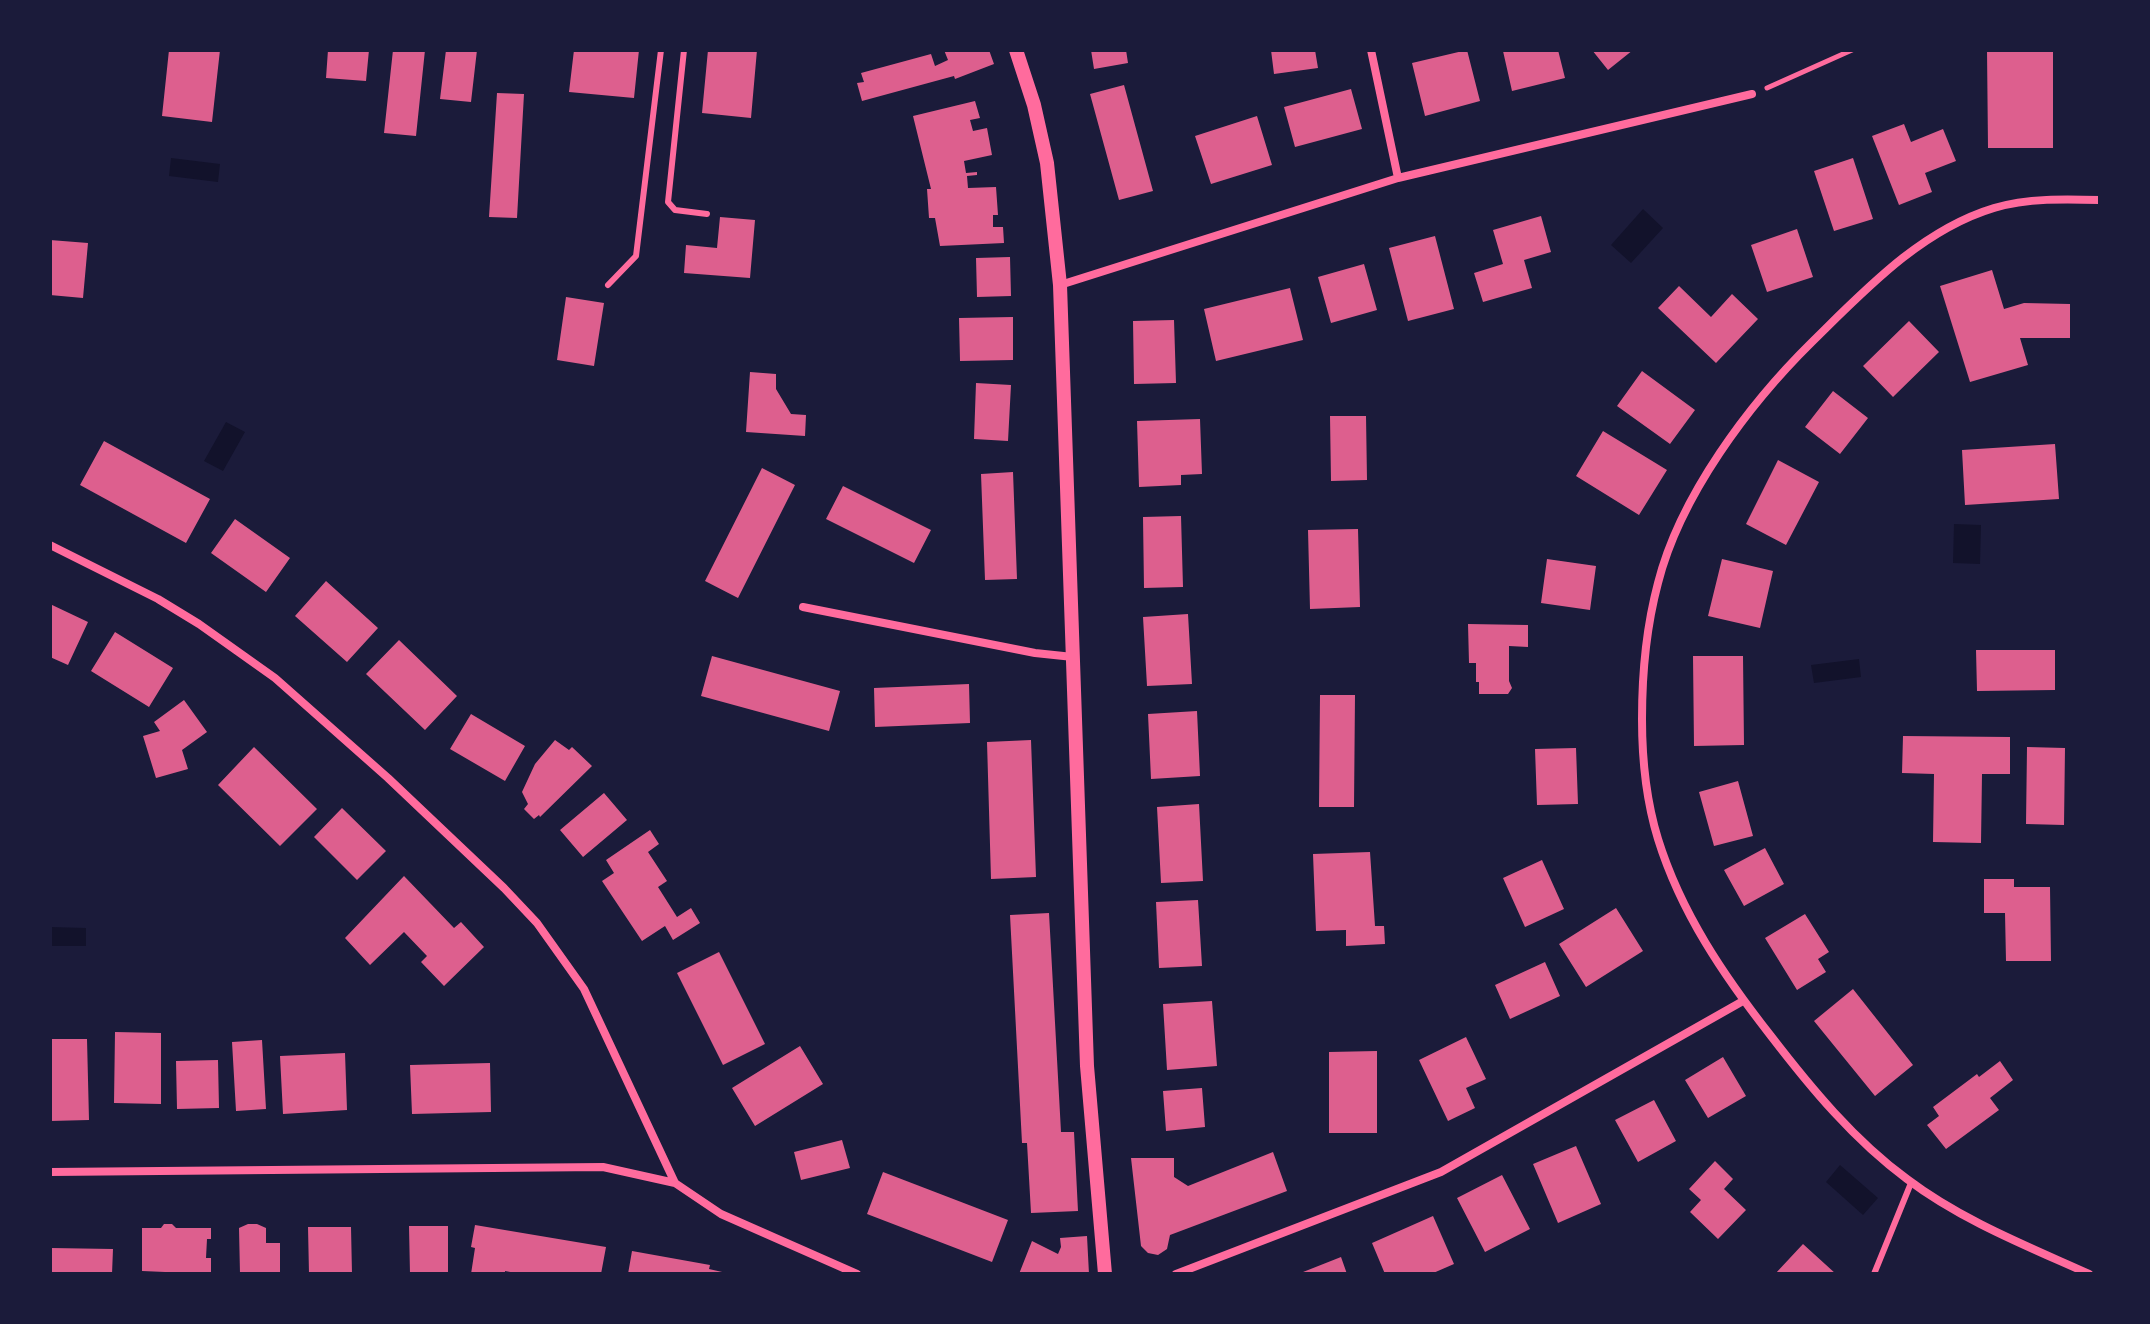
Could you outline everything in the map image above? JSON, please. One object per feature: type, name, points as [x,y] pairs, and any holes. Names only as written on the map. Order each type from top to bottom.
[{"type":"street","points":[[1016,50],[1034,105],[1047,163],[1060,285],[1087,1066],[1105,1274]]},
{"type":"street","points":[[1371,50],[1398,178]]},
{"type":"street","points":[[1060,285],[1398,178],[1752,94]]},
{"type":"street","points":[[2089,1274],[1964,1215],[1911,1183],[1827,1105],[1743,1001],[1705,943],[1673,881],[1657,837],[1642,755],[1642,691],[1647,629],[1658,579],[1673,538],[1703,481],[1745,418],[1783,371],[1873,282],[1925,242],[1977,214],[1998,207],[2059,199],[2100,200]]},
{"type":"street","points":[[50,545],[158,599],[275,678],[378,768],[504,888],[537,923],[584,989],[675,1183]]},
{"type":"street","points":[[803,607],[1035,653],[1073,657]]},
{"type":"street","points":[[1176,1274],[1441,1172],[1743,1001]]},
{"type":"street","points":[[50,1172],[603,1167],[675,1183],[721,1214],[857,1274]]},
{"type":"lane","points":[[608,285],[636,256],[661,50]]},
{"type":"lane","points":[[684,50],[668,202],[675,210],[707,214]]},
{"type":"lane","points":[[1874,1274],[1911,1183]]},
{"type":"path","points":[[1752,94],[1852,50]]},
{"type":"shaded area","points":[[171,158],[220,164],[218,182],[169,176]]},
{"type":"shaded area","points":[[1643,209],[1663,228],[1631,263],[1611,245]]},
{"type":"shaded area","points":[[226,422],[245,432],[223,471],[204,461]]},
{"type":"shaded area","points":[[1954,524],[1981,525],[1980,564],[1953,563]]},
{"type":"shaded area","points":[[1859,659],[1861,677],[1814,683],[1811,665]]},
{"type":"shaded area","points":[[50,927],[86,928],[86,946],[50,946]]},
{"type":"shaded area","points":[[1840,1165],[1878,1198],[1863,1215],[1826,1182]]},
{"type":"building","points":[[169,50],[220,50],[212,122],[162,116]]},
{"type":"building","points":[[328,50],[369,50],[366,81],[326,78]]},
{"type":"building","points":[[393,50],[425,50],[416,136],[384,133]]},
{"type":"building","points":[[446,50],[477,50],[471,102],[440,99]]},
{"type":"building","points":[[574,50],[639,50],[634,98],[569,92]]},
{"type":"building","points":[[708,50],[757,50],[751,118],[702,113]]},
{"type":"building","points":[[944,50],[989,50],[994,64],[955,79],[954,76],[862,101],[857,83],[864,82],[861,73],[931,54],[935,66],[948,60]]},
{"type":"building","points":[[1091,50],[1126,50],[1128,63],[1094,69]]},
{"type":"building","points":[[1271,50],[1315,50],[1318,68],[1274,74]]},
{"type":"building","points":[[1467,50],[1480,101],[1425,116],[1412,63]]},
{"type":"building","points":[[1558,50],[1565,78],[1512,91],[1503,51]]},
{"type":"building","points":[[1592,50],[1633,50],[1608,70]]},
{"type":"building","points":[[1987,50],[2053,50],[2053,148],[1988,148]]},
{"type":"building","points":[[1124,85],[1153,191],[1119,200],[1090,94]]},
{"type":"building","points":[[1351,89],[1362,129],[1295,147],[1284,107]]},
{"type":"building","points":[[497,93],[524,94],[517,218],[489,217]]},
{"type":"building","points":[[975,101],[980,118],[970,120],[973,131],[987,128],[992,155],[964,161],[966,173],[977,172],[977,175],[967,176],[968,188],[996,187],[998,215],[993,215],[993,227],[1003,227],[1004,243],[940,246],[935,218],[929,218],[927,189],[931,189],[913,116]]},
{"type":"building","points":[[1257,116],[1272,165],[1211,184],[1195,136]]},
{"type":"building","points":[[1904,124],[1911,142],[1943,129],[1956,161],[1925,173],[1932,192],[1899,205],[1872,136]]},
{"type":"building","points":[[1853,158],[1873,219],[1834,231],[1814,171]]},
{"type":"building","points":[[1541,216],[1551,252],[1524,260],[1532,288],[1483,302],[1474,273],[1503,264],[1493,230]]},
{"type":"building","points":[[720,217],[755,220],[750,278],[684,273],[686,245],[717,248]]},
{"type":"building","points":[[1797,229],[1813,277],[1767,292],[1751,245]]},
{"type":"building","points":[[1435,236],[1454,309],[1408,321],[1389,248]]},
{"type":"building","points":[[50,240],[88,243],[83,298],[50,295]]},
{"type":"building","points":[[1010,257],[1011,296],[977,297],[976,258]]},
{"type":"building","points":[[1364,264],[1377,310],[1331,323],[1318,277]]},
{"type":"building","points":[[1992,270],[2004,309],[2024,303],[2070,304],[2070,338],[2020,338],[2028,365],[1970,382],[1940,286]]},
{"type":"building","points":[[1679,286],[1711,317],[1732,294],[1758,319],[1716,363],[1658,308]]},
{"type":"building","points":[[1290,288],[1303,340],[1216,361],[1204,309]]},
{"type":"building","points":[[566,297],[604,303],[594,366],[557,360]]},
{"type":"building","points":[[1013,317],[1013,360],[960,361],[959,318]]},
{"type":"building","points":[[1174,320],[1176,383],[1134,384],[1133,321]]},
{"type":"building","points":[[1909,321],[1939,352],[1893,397],[1863,366]]},
{"type":"building","points":[[1642,371],[1695,410],[1670,444],[1617,406]]},
{"type":"building","points":[[750,372],[776,374],[776,389],[791,414],[806,415],[805,436],[746,432]]},
{"type":"building","points":[[976,383],[1011,385],[1008,441],[974,439]]},
{"type":"building","points":[[1833,391],[1868,418],[1840,454],[1805,427]]},
{"type":"building","points":[[1330,416],[1366,416],[1367,480],[1331,481]]},
{"type":"building","points":[[1200,419],[1202,474],[1181,475],[1181,485],[1139,487],[1137,421]]},
{"type":"building","points":[[1603,431],[1667,470],[1639,515],[1576,476]]},
{"type":"building","points":[[104,441],[210,499],[186,543],[80,485]]},
{"type":"building","points":[[2055,444],[2059,499],[1965,505],[1962,450]]},
{"type":"building","points":[[1778,460],[1819,482],[1786,545],[1746,524]]},
{"type":"building","points":[[762,468],[795,485],[738,598],[705,581]]},
{"type":"building","points":[[1013,472],[1017,579],[985,580],[981,474]]},
{"type":"building","points":[[843,486],[931,530],[914,563],[826,519]]},
{"type":"building","points":[[1181,516],[1183,587],[1144,588],[1143,517]]},
{"type":"building","points":[[235,519],[290,558],[266,592],[211,553]]},
{"type":"building","points":[[1358,529],[1360,607],[1310,609],[1308,530]]},
{"type":"building","points":[[1547,559],[1596,566],[1590,610],[1541,603]]},
{"type":"building","points":[[1722,559],[1773,571],[1760,628],[1708,616]]},
{"type":"building","points":[[326,581],[378,628],[347,662],[295,616]]},
{"type":"building","points":[[50,604],[88,622],[68,665],[50,657]]},
{"type":"building","points":[[1188,614],[1192,684],[1147,686],[1143,617]]},
{"type":"building","points":[[1468,624],[1528,625],[1528,647],[1509,646],[1509,681],[1512,688],[1508,694],[1479,694],[1476,663],[1469,663]]},
{"type":"building","points":[[115,632],[173,668],[149,707],[91,671]]},
{"type":"building","points":[[399,640],[457,696],[425,730],[366,674]]},
{"type":"building","points":[[1976,650],[2055,650],[2055,690],[1977,691]]},
{"type":"building","points":[[712,656],[840,691],[829,731],[701,696]]},
{"type":"building","points":[[1693,656],[1743,656],[1744,745],[1694,746]]},
{"type":"building","points":[[969,684],[970,723],[875,727],[874,688]]},
{"type":"building","points":[[1320,695],[1355,695],[1354,807],[1319,807]]},
{"type":"building","points":[[184,700],[207,732],[182,750],[188,769],[156,778],[143,736],[160,731],[154,722]]},
{"type":"building","points":[[1197,711],[1200,776],[1151,779],[1148,714]]},
{"type":"building","points":[[471,714],[525,746],[505,781],[450,749]]},
{"type":"building","points":[[1903,736],[2010,737],[2010,774],[1982,774],[1981,843],[1933,842],[1934,774],[1902,773]]},
{"type":"building","points":[[555,740],[569,750],[572,747],[592,766],[540,817],[534,819],[524,809],[528,804],[522,792],[535,764]]},
{"type":"building","points":[[1031,740],[1036,877],[991,879],[987,742]]},
{"type":"building","points":[[254,747],[317,809],[280,846],[218,785]]},
{"type":"building","points":[[2027,747],[2065,748],[2064,825],[2026,824]]},
{"type":"building","points":[[1576,748],[1578,804],[1537,805],[1535,749]]},
{"type":"building","points":[[1738,781],[1753,836],[1714,846],[1699,792]]},
{"type":"building","points":[[604,793],[627,820],[583,857],[560,830]]},
{"type":"building","points":[[1199,804],[1203,881],[1161,883],[1157,807]]},
{"type":"building","points":[[342,808],[386,851],[357,880],[314,837]]},
{"type":"building","points":[[650,830],[659,844],[648,852],[667,881],[658,887],[677,917],[691,908],[700,923],[673,940],[665,926],[642,941],[602,881],[614,873],[606,860]]},
{"type":"building","points":[[1765,848],[1784,884],[1744,906],[1724,870]]},
{"type":"building","points":[[1370,852],[1375,926],[1384,926],[1385,944],[1346,946],[1346,930],[1316,931],[1313,854]]},
{"type":"building","points":[[1542,860],[1564,909],[1525,927],[1503,878]]},
{"type":"building","points":[[404,876],[454,928],[461,922],[484,947],[444,986],[421,962],[427,956],[404,932],[370,965],[345,938]]},
{"type":"building","points":[[1984,879],[2014,879],[2014,887],[2050,887],[2051,961],[2006,961],[2005,913],[1984,913]]},
{"type":"building","points":[[1198,900],[1202,966],[1159,968],[1156,902]]},
{"type":"building","points":[[1616,908],[1643,951],[1586,987],[1559,944]]},
{"type":"building","points":[[1049,913],[1061,1132],[1074,1132],[1078,1211],[1031,1213],[1027,1143],[1022,1143],[1010,915]]},
{"type":"building","points":[[1805,914],[1829,952],[1818,959],[1826,972],[1797,990],[1765,938]]},
{"type":"building","points":[[719,952],[765,1044],[723,1065],[677,973]]},
{"type":"building","points":[[1545,962],[1560,996],[1510,1019],[1495,985]]},
{"type":"building","points":[[1853,989],[1913,1065],[1875,1096],[1814,1021]]},
{"type":"building","points":[[1212,1001],[1217,1066],[1167,1070],[1163,1004]]},
{"type":"building","points":[[115,1032],[161,1033],[161,1104],[114,1103]]},
{"type":"building","points":[[1466,1037],[1486,1079],[1466,1088],[1475,1108],[1448,1121],[1419,1060]]},
{"type":"building","points":[[50,1039],[87,1039],[89,1120],[50,1121]]},
{"type":"building","points":[[262,1040],[266,1109],[236,1111],[232,1042]]},
{"type":"building","points":[[800,1046],[823,1084],[755,1126],[732,1088]]},
{"type":"building","points":[[1377,1051],[1377,1133],[1329,1133],[1329,1052]]},
{"type":"building","points":[[345,1053],[347,1110],[283,1114],[280,1056]]},
{"type":"building","points":[[1723,1057],[1746,1096],[1708,1118],[1685,1080]]},
{"type":"building","points":[[218,1060],[219,1108],[177,1109],[176,1061]]},
{"type":"building","points":[[2000,1061],[2013,1080],[1990,1098],[1999,1110],[1946,1149],[1927,1125],[1939,1116],[1933,1107]]},
{"type":"building","points":[[490,1063],[491,1112],[412,1114],[410,1065]]},
{"type":"building","points":[[1202,1088],[1205,1127],[1166,1131],[1163,1091]]},
{"type":"building","points":[[1654,1100],[1676,1141],[1638,1162],[1615,1120]]},
{"type":"building","points":[[842,1140],[850,1168],[801,1180],[794,1152]]},
{"type":"building","points":[[1576,1146],[1601,1204],[1558,1223],[1533,1164]]},
{"type":"building","points":[[1273,1152],[1287,1191],[1170,1235],[1167,1249],[1158,1255],[1148,1253],[1141,1246],[1131,1158],[1174,1158],[1174,1177],[1188,1186]]},
{"type":"building","points":[[1715,1161],[1733,1179],[1724,1189],[1746,1210],[1718,1239],[1690,1212],[1701,1200],[1689,1189]]},
{"type":"building","points":[[883,1172],[1008,1220],[992,1262],[867,1214]]},
{"type":"building","points":[[1502,1175],[1530,1229],[1485,1252],[1457,1198]]},
{"type":"building","points":[[1433,1216],[1454,1264],[1431,1274],[1385,1274],[1372,1243]]},
{"type":"building","points":[[164,1224],[172,1224],[176,1228],[211,1228],[206,1258],[211,1258],[211,1274],[142,1271],[142,1228],[161,1228]]},
{"type":"building","points":[[248,1224],[266,1228],[266,1243],[280,1243],[280,1274],[240,1274],[239,1228]]},
{"type":"building","points":[[475,1225],[606,1247],[601,1274],[521,1274],[505,1271],[505,1274],[471,1274]]},
{"type":"building","points":[[409,1226],[448,1226],[448,1274],[410,1274]]},
{"type":"building","points":[[308,1227],[351,1227],[352,1274],[309,1274]]},
{"type":"building","points":[[1087,1236],[1089,1274],[1019,1274],[1032,1241],[1058,1254],[1060,1238]]},
{"type":"building","points":[[1803,1244],[1836,1274],[1775,1274]]},
{"type":"building","points":[[51,1248],[113,1249],[112,1274],[50,1274]]},
{"type":"building","points":[[632,1251],[710,1265],[709,1269],[731,1274],[628,1274]]},
{"type":"building","points":[[1341,1257],[1347,1274],[1298,1274]]}]
